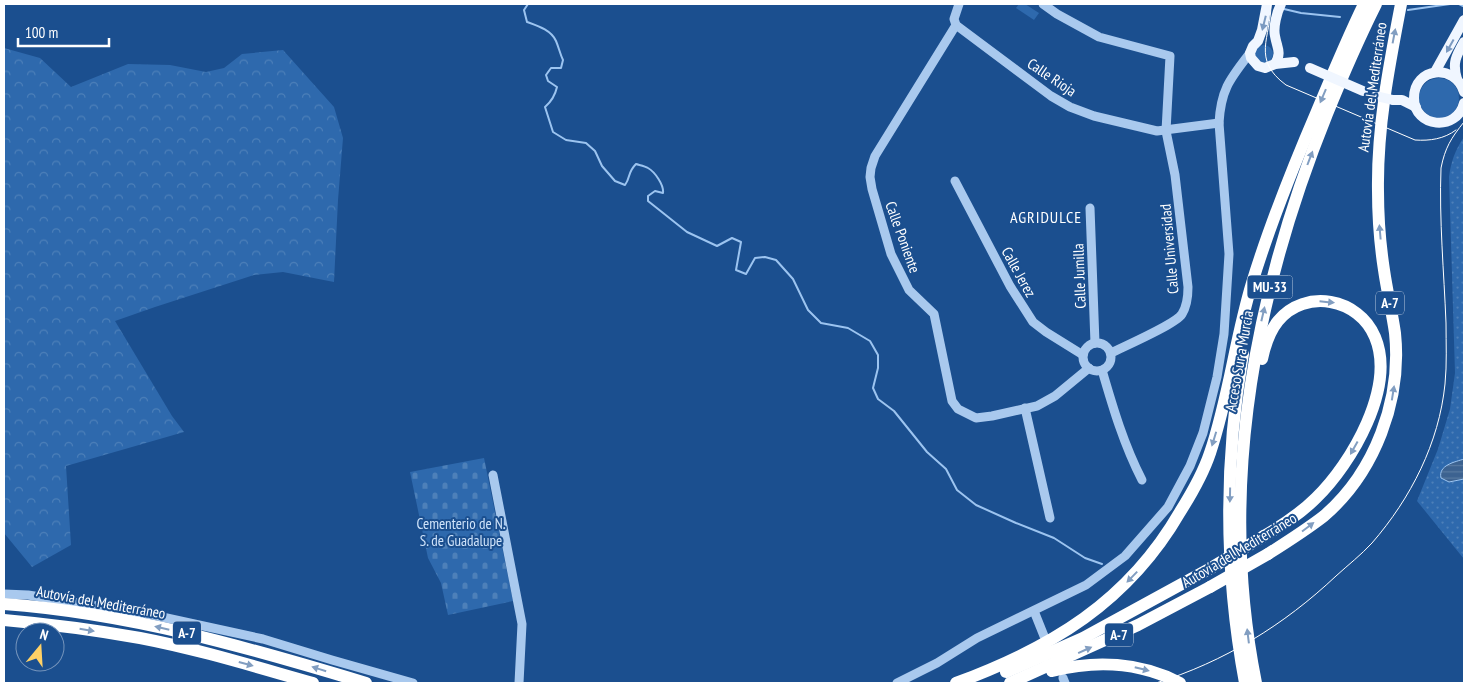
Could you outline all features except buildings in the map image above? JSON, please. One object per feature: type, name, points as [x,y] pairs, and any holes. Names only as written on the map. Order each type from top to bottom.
[{"type":"highway","name":"Autovía del Mediterráneo","points":[[956,683],[1002,666],[1053,639],[1083,620],[1103,604],[1143,565],[1172,526],[1196,486],[1209,454],[1222,412],[1252,283],[1292,169],[1364,4]]},
{"type":"highway","name":"Acceso Sur a Murcia","points":[[1256,683],[1250,657],[1243,588],[1240,529],[1243,450],[1249,389],[1262,320],[1282,244],[1306,168],[1347,66],[1376,4]]},
{"type":"highway","name":"Autovía del Mediterráneo","points":[[1010,683],[1138,625],[1210,587],[1291,540],[1325,515],[1354,483],[1374,450],[1391,403],[1396,371],[1394,327],[1380,231],[1378,160],[1381,115],[1400,4]]},
{"type":"highway","name":"Acceso Sur a Murcia","points":[[1245,683],[1233,592],[1229,527],[1230,493],[1234,419],[1243,357],[1253,300],[1267,239]]},
{"type":"highway","points":[[976,683],[1023,666],[1083,638],[1211,568],[1264,536],[1285,524],[1308,505],[1335,477],[1355,448],[1373,406],[1380,381],[1378,343],[1371,328],[1360,315],[1340,304],[1318,301],[1295,306],[1282,316],[1268,338],[1261,365],[1249,450],[1246,493],[1243,588]]},
{"type":"highway","name":"Autovía del Mediterráneo","points":[[4,604],[58,609],[146,624],[259,651],[366,683]]},
{"type":"highway","name":"Autovía del Mediterráneo","points":[[4,620],[140,638],[313,683]]},
{"type":"highway","points":[[1025,677],[1072,667],[1110,664],[1126,665],[1150,671],[1180,683]]},
{"type":"main road","points":[[1258,42],[1264,24],[1267,4]]},
{"type":"main road","points":[[1275,64],[1278,58],[1278,50],[1274,34],[1276,20],[1282,4]]},
{"type":"main road","points":[[1435,72],[1464,20]]},
{"type":"main road","points":[[1294,62],[1275,64],[1265,68],[1253,62],[1250,53],[1253,46],[1258,42],[1266,40],[1274,43],[1278,50],[1294,62],[1376,96],[1397,100],[1416,108],[1428,121],[1438,124],[1453,120],[1464,106]]},
{"type":"main road","points":[[1462,86],[1454,68],[1456,57],[1464,42]]},
{"type":"main road","points":[[1397,100],[1407,98],[1423,78],[1435,72],[1450,74],[1462,86]]},
{"type":"main road","points":[[1415,88],[1416,108]]},
{"type":"street","points":[[956,25],[954,19],[959,4]]},
{"type":"street","name":"Calle Universidad","points":[[1043,4],[1057,14],[1100,37],[1170,56],[1166,131],[1175,175],[1188,300],[1181,316],[1172,323],[1111,353]]},
{"type":"street","name":"Calle Rioja","points":[[956,25],[1051,96],[1070,107],[1094,116],[1157,131],[1219,123]]},
{"type":"street","name":"Calle Poniente","points":[[956,25],[875,156],[870,168],[872,189],[891,254],[909,290],[934,314],[952,401],[958,409],[966,414],[976,418],[1037,406],[1055,396],[1089,368]]},
{"type":"street","points":[[897,683],[937,663],[977,638],[1086,585],[1125,556],[1168,507],[1190,466],[1203,433],[1217,377],[1228,295],[1229,254],[1219,123],[1223,96],[1230,79],[1250,53]]},
{"type":"street","points":[[1230,79],[1243,67],[1258,66]]},
{"type":"street","name":"Calle Jerez","points":[[955,181],[1010,286],[1033,322],[1084,355]]},
{"type":"street","name":"Calle Jumilla","points":[[1090,208],[1095,343]]},
{"type":"street","points":[[1095,343],[1105,345],[1111,353],[1111,362],[1102,370],[1097,371],[1089,368],[1084,360],[1086,350],[1095,343]]},
{"type":"street","points":[[1102,370],[1118,424],[1142,480]]},
{"type":"street","points":[[1025,408],[1050,518]]},
{"type":"street","points":[[493,475],[522,624],[519,683]]},
{"type":"street","points":[[4,594],[28,595],[153,615],[264,639],[413,683]]},
{"type":"street","points":[[1034,611],[1044,636]]},
{"type":"green space","points":[[1019,4],[1025,4],[1039,13],[1034,20],[1016,8]]},
{"type":"green space","points":[[1264,45],[1270,48],[1273,54],[1270,60],[1264,63],[1258,60],[1255,54],[1258,48]]},
{"type":"green space","points":[[4,48],[40,58],[71,87],[128,64],[170,65],[206,72],[224,68],[242,54],[283,50],[334,107],[343,138],[334,282],[283,272],[254,275],[115,321],[172,416],[184,432],[66,466],[71,545],[32,567],[4,533]]},
{"type":"green space","points":[[1435,78],[1443,78],[1450,81],[1456,87],[1459,98],[1456,109],[1450,115],[1443,118],[1435,118],[1428,115],[1422,109],[1419,102],[1419,94],[1422,87],[1428,81]]},
{"type":"green space","points":[[1464,137],[1464,559],[1417,501],[1438,449],[1450,409],[1455,373],[1449,177],[1454,156]]},
{"type":"green space","name":"Cementerio de N. S. de Guadalupe","points":[[484,458],[513,601],[448,615],[441,583],[428,558],[410,472]]},
{"type":"shaded area","points":[[1464,459],[1464,479],[1449,482],[1441,478],[1442,470],[1445,467]]},
{"type":"waterway","points":[[528,4],[524,10],[527,22],[544,29],[554,37],[563,60],[561,68],[551,68],[546,75],[548,81],[557,87],[553,98],[545,107],[553,132],[566,140],[586,143],[595,151],[602,166],[615,181],[625,185],[631,170],[636,164],[651,170],[661,183],[663,193],[655,191],[648,196],[648,201],[687,232],[717,246],[732,238],[741,242],[736,270],[746,274],[755,258],[765,257],[776,260],[793,279],[808,310],[821,323],[848,328],[870,341],[878,355],[878,368],[873,388],[878,399],[894,411],[927,452],[946,469],[957,490],[976,505],[1054,538],[1085,558],[1102,564]]},
{"type":"waterway","points":[[1408,10],[1450,4]]},
{"type":"waterway","points":[[1459,4],[1463,6]]},
{"type":"waterway","points":[[1284,9],[1301,13],[1340,17]]},
{"type":"tram line","points":[[1271,4],[1265,48],[1266,57],[1275,75],[1286,85],[1415,140],[1437,139],[1447,136],[1456,130]]},
{"type":"tram line","points":[[1156,683],[1229,653],[1274,626],[1296,610],[1372,543],[1386,526],[1411,488],[1430,448],[1442,406],[1445,384],[1446,323],[1441,226],[1441,168],[1449,144],[1464,122]]},
{"type":"district","name":"AGRIDULCE","points":[[1046,217]]}]
